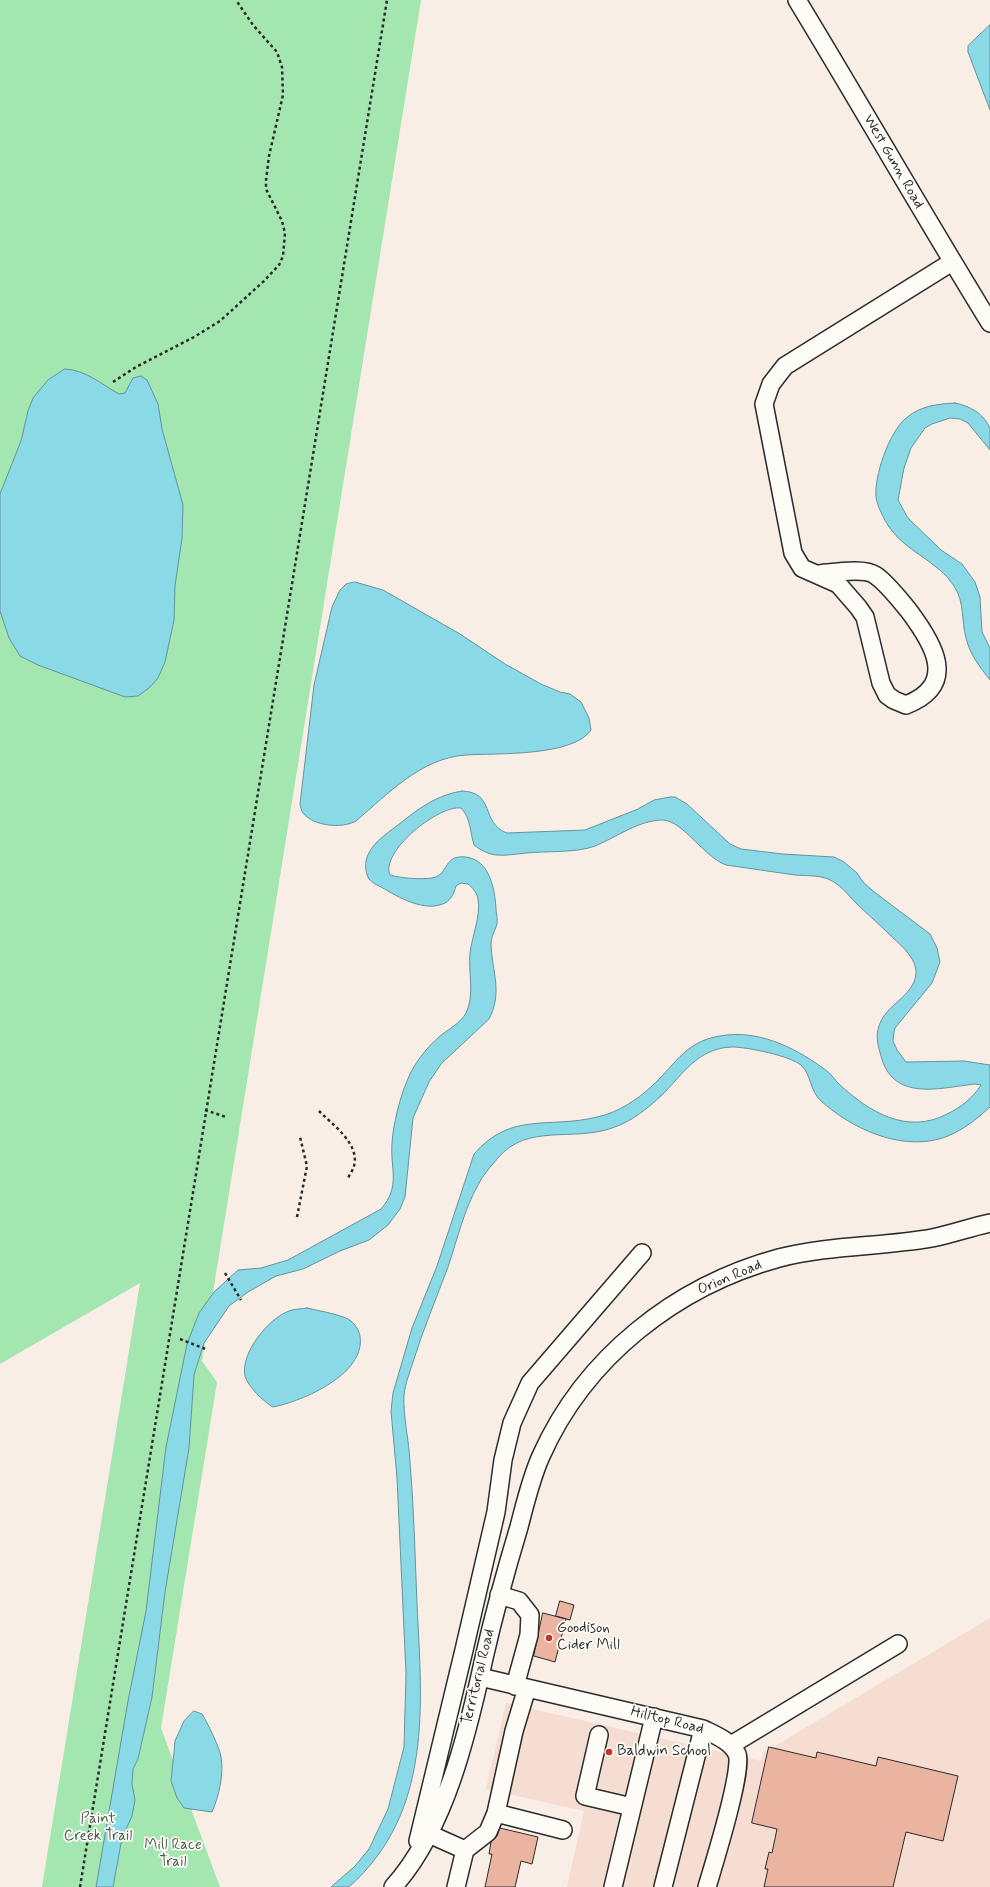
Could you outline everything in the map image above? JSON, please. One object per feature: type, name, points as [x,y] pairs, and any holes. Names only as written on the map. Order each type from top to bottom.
[{"type":"street","name":"West Gunn Road","points":[[797,0],[952,262],[990,323]]},
{"type":"street","points":[[817,574],[859,571],[875,574],[902,602],[925,633],[934,652],[937,669],[936,681],[928,693],[917,701],[906,705],[887,695],[881,683],[865,617],[838,584],[802,568],[792,553],[764,404],[771,384],[785,366],[952,262]]},
{"type":"street","name":"Orion Road","points":[[541,1456],[568,1410],[593,1375],[617,1348],[664,1309],[716,1281],[755,1266],[812,1251],[931,1238],[990,1222]]},
{"type":"street","points":[[414,1863],[420,1830],[496,1512],[503,1460],[512,1423],[530,1383],[642,1253]]},
{"type":"street","name":"Territorial Road","points":[[393,1887],[414,1863],[441,1809],[452,1778],[476,1698],[499,1595],[541,1456]]},
{"type":"street","points":[[456,1887],[465,1850],[488,1832],[496,1813],[514,1731],[529,1635],[530,1615],[520,1602],[499,1595]]},
{"type":"street","points":[[707,1887],[736,1783],[738,1755],[731,1745],[898,1644]]},
{"type":"street","name":"Hilltop Road","points":[[480,1678],[703,1728],[731,1745]]},
{"type":"street","points":[[613,1887],[654,1717]]},
{"type":"street","points":[[663,1887],[703,1728]]},
{"type":"street","points":[[599,1734],[585,1796],[632,1807]]},
{"type":"street","points":[[496,1813],[563,1830]]},
{"type":"street","points":[[428,1834],[465,1850]]},
{"type":"path","points":[[113,382],[136,367],[194,337],[220,321],[264,281],[279,265],[283,256],[285,233],[282,221],[266,189],[269,156],[284,95],[282,67],[277,52],[253,25],[236,0]]},
{"type":"path","points":[[80,1887],[386,0]]},
{"type":"path","points":[[205,1110],[226,1117]]},
{"type":"path","points":[[319,1111],[346,1138],[354,1152],[354,1165],[348,1178]]},
{"type":"path","points":[[296,1217],[307,1166],[300,1137]]},
{"type":"path","points":[[225,1273],[241,1300]]},
{"type":"path","points":[[180,1339],[208,1350]]},
{"type":"shaded area","name":"Baldwin School","points":[[990,1618],[990,1887],[567,1887],[584,1811],[486,1789],[506,1703],[761,1761],[763,1753]]},
{"type":"green space","points":[[0,0],[421,0],[202,1361],[217,1382],[161,1728],[220,1887],[42,1887],[140,1283],[0,1364]]},
{"type":"water","points":[[990,25],[990,110],[968,52],[968,46]]},
{"type":"water","points":[[65,369],[87,375],[119,394],[125,393],[133,378],[141,376],[147,380],[158,404],[162,429],[183,505],[182,538],[175,586],[174,620],[165,662],[158,678],[149,688],[138,696],[125,697],[38,665],[20,656],[9,638],[0,611],[0,494],[21,441],[28,411],[33,398],[48,380]]},
{"type":"water","points":[[955,403],[971,408],[984,418],[990,428],[990,450],[968,423],[960,419],[950,418],[932,424],[925,428],[911,448],[904,468],[898,500],[908,518],[941,550],[962,564],[975,582],[980,597],[982,632],[990,648],[990,680],[970,650],[964,631],[960,599],[954,586],[947,577],[931,563],[896,536],[883,516],[876,497],[877,478],[880,467],[888,444],[899,426],[910,415],[922,408]]},
{"type":"water","points":[[355,582],[383,590],[460,634],[505,664],[541,684],[560,692],[570,694],[581,702],[589,718],[591,730],[582,739],[568,745],[551,749],[533,752],[466,755],[434,763],[406,779],[356,821],[343,825],[328,825],[314,821],[302,812],[300,804],[314,685],[332,607],[340,590],[346,584]]},
{"type":"water","points":[[462,791],[473,793],[480,797],[484,802],[493,822],[507,833],[585,830],[638,809],[654,800],[675,797],[687,804],[730,844],[741,849],[783,854],[834,857],[844,862],[857,873],[863,882],[873,891],[930,934],[937,948],[940,962],[932,983],[895,1028],[893,1041],[897,1050],[906,1062],[964,1061],[990,1065],[990,1107],[966,1126],[946,1137],[923,1142],[907,1142],[892,1139],[861,1128],[833,1111],[817,1097],[805,1070],[797,1062],[769,1053],[748,1049],[732,1047],[720,1048],[700,1057],[645,1110],[626,1122],[597,1132],[537,1137],[510,1147],[498,1158],[480,1181],[461,1225],[448,1267],[425,1326],[404,1395],[404,1412],[412,1497],[420,1681],[420,1719],[416,1756],[409,1791],[396,1825],[376,1857],[349,1887],[331,1887],[355,1866],[369,1849],[388,1809],[404,1747],[406,1673],[397,1478],[391,1411],[393,1393],[412,1328],[437,1266],[474,1154],[488,1141],[502,1132],[517,1127],[531,1124],[597,1117],[619,1109],[646,1091],[676,1060],[692,1047],[713,1037],[727,1035],[754,1036],[767,1039],[793,1049],[827,1071],[839,1084],[863,1103],[889,1117],[903,1121],[917,1122],[932,1120],[947,1114],[966,1102],[981,1085],[975,1084],[947,1088],[919,1089],[907,1086],[896,1080],[887,1071],[878,1047],[878,1030],[885,1014],[908,992],[912,985],[915,978],[915,965],[909,954],[901,945],[840,886],[828,879],[816,876],[795,875],[726,865],[710,855],[678,826],[663,820],[645,823],[595,846],[579,850],[503,855],[487,853],[474,845],[467,816],[461,808],[451,809],[439,814],[413,832],[394,854],[389,865],[390,875],[414,878],[434,878],[442,873],[451,860],[466,857],[474,859],[481,864],[490,877],[494,893],[497,920],[491,944],[496,982],[493,1009],[489,1019],[441,1064],[429,1082],[413,1118],[405,1197],[400,1209],[388,1225],[369,1240],[340,1251],[303,1269],[276,1276],[248,1292],[229,1306],[204,1343],[194,1375],[189,1448],[165,1592],[152,1697],[138,1759],[133,1769],[132,1784],[135,1800],[132,1816],[122,1838],[113,1887],[96,1887],[128,1701],[146,1611],[166,1447],[187,1344],[199,1313],[214,1292],[238,1270],[261,1268],[288,1260],[381,1209],[391,1193],[393,1185],[392,1143],[395,1120],[404,1088],[416,1063],[429,1046],[461,1020],[469,1006],[471,991],[470,953],[479,906],[476,893],[473,889],[468,884],[461,883],[456,886],[451,898],[445,903],[437,906],[420,905],[403,899],[375,884],[369,879],[366,873],[366,861],[374,845],[388,832],[436,799]]},
{"type":"water","points":[[307,1308],[337,1315],[351,1321],[360,1336],[359,1350],[353,1362],[343,1374],[330,1384],[300,1399],[273,1407],[265,1402],[249,1385],[245,1376],[247,1357],[251,1347],[273,1321],[289,1311]]},
{"type":"water","points":[[194,1711],[202,1714],[216,1742],[221,1757],[222,1771],[220,1785],[212,1812],[184,1808],[177,1798],[171,1781],[175,1741],[184,1721]]},
{"type":"building","points":[[560,1601],[574,1605],[570,1620],[556,1616]]},
{"type":"building","name":"Goodison Cider Mill","points":[[543,1613],[566,1619],[555,1662],[534,1656]]},
{"type":"building","points":[[769,1747],[816,1758],[817,1752],[876,1766],[878,1757],[958,1776],[943,1841],[906,1832],[893,1887],[764,1887],[768,1869],[765,1869],[769,1852],[772,1853],[777,1829],[752,1823]]},
{"type":"building","points":[[500,1828],[538,1837],[532,1864],[521,1861],[515,1887],[485,1887],[492,1854],[489,1854],[491,1842],[497,1836]]},
{"type":"place","name":"Goodison Cider Mill","points":[[549,1638]]},
{"type":"place","name":"Baldwin School","points":[[609,1752]]},
{"type":"park label","name":"Paint Creek Trail","points":[[98,1828]]},
{"type":"park label","name":"Mill Race Trail","points":[[173,1854]]}]
